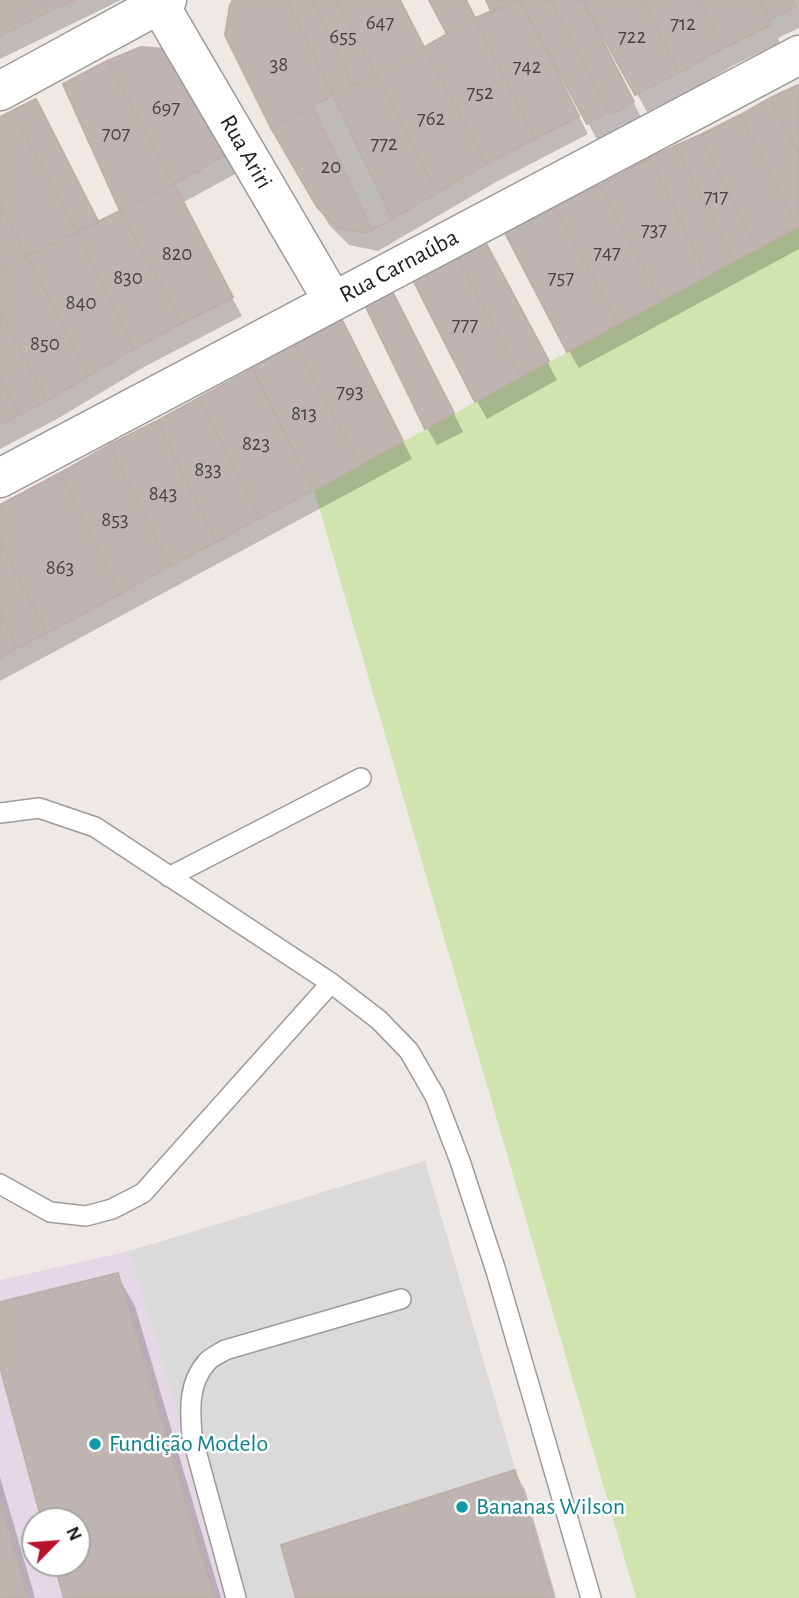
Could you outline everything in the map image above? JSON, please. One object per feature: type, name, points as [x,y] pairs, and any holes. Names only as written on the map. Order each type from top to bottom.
[{"type":"street","points":[[0,91],[163,2]]},
{"type":"street","name":"Rua Ariri","points":[[163,2],[333,301]]},
{"type":"street","name":"Rua Carnaúba","points":[[0,478],[799,55]]},
{"type":"lane","points":[[169,877],[361,778]]},
{"type":"lane","points":[[0,813],[39,808],[96,828],[331,983],[379,1020],[409,1051],[435,1097],[460,1161],[496,1271],[591,1598]]},
{"type":"lane","points":[[0,1184],[50,1212],[86,1216],[112,1209],[143,1193],[331,983]]},
{"type":"lane","points":[[236,1598],[192,1436],[190,1409],[194,1382],[208,1360],[225,1350],[401,1299]]},
{"type":"shaded area","points":[[425,1161],[553,1598],[232,1598],[129,1251]]},
{"type":"shaded area","name":"Fundição Modelo","points":[[129,1251],[232,1598],[0,1598],[0,1280]]},
{"type":"green space","points":[[799,226],[799,1598],[636,1598],[314,490]]},
{"type":"building","points":[[0,0],[40,0],[47,13],[0,36]]},
{"type":"building","points":[[40,0],[75,0],[47,13]]},
{"type":"building","points":[[233,0],[287,0],[333,95],[271,128],[225,35]]},
{"type":"building","points":[[287,0],[312,0],[353,85],[333,95]]},
{"type":"building","points":[[312,0],[336,0],[376,74],[353,85]]},
{"type":"building","points":[[336,0],[400,0],[424,47],[376,74]]},
{"type":"building","points":[[429,0],[466,0],[475,18],[447,34]]},
{"type":"building","points":[[486,0],[516,0],[516,1],[492,13]]},
{"type":"building","points":[[520,0],[579,116],[535,139],[475,18]]},
{"type":"building","points":[[520,0],[550,0],[609,111],[587,124]]},
{"type":"building","points":[[550,0],[582,0],[634,102],[611,115]]},
{"type":"building","points":[[583,0],[643,0],[679,73],[635,95]]},
{"type":"building","points":[[643,0],[699,0],[723,48],[679,73]]},
{"type":"building","points":[[699,0],[759,0],[772,24],[723,48]]},
{"type":"building","points":[[759,0],[792,0],[796,7],[769,20]]},
{"type":"building","points":[[475,18],[535,139],[486,164],[424,47]]},
{"type":"building","points":[[141,47],[165,49],[228,154],[174,184],[107,61]]},
{"type":"building","points":[[424,47],[486,164],[437,193],[376,74]]},
{"type":"building","points":[[107,61],[174,184],[120,211],[63,84]]},
{"type":"building","points":[[376,74],[437,193],[392,219],[333,95]]},
{"type":"building","points":[[798,85],[799,87],[799,155],[770,98]]},
{"type":"building","points":[[333,95],[392,219],[367,233],[337,228],[317,207],[271,128]]},
{"type":"building","points":[[333,95],[392,219],[372,230],[312,106]]},
{"type":"building","points":[[770,98],[799,155],[797,227],[740,115]]},
{"type":"building","points":[[36,99],[98,221],[77,232],[12,111]]},
{"type":"building","points":[[12,111],[77,232],[27,256],[0,205],[0,117]]},
{"type":"building","points":[[740,115],[797,227],[757,249],[700,135]]},
{"type":"building","points":[[700,135],[757,249],[734,261],[675,146]]},
{"type":"building","points":[[675,146],[734,261],[707,276],[650,158]]},
{"type":"building","points":[[650,158],[707,276],[661,301],[600,185]]},
{"type":"building","points":[[174,184],[233,297],[182,323],[120,211]]},
{"type":"building","points":[[600,185],[661,301],[618,324],[554,205]]},
{"type":"building","points":[[0,205],[27,256],[0,271]]},
{"type":"building","points":[[554,205],[618,324],[567,352],[504,231]]},
{"type":"building","points":[[120,211],[182,323],[134,349],[77,232]]},
{"type":"building","points":[[77,232],[134,349],[89,376],[27,256]]},
{"type":"building","points":[[482,236],[549,361],[520,377],[454,250]]},
{"type":"building","points":[[454,250],[520,377],[475,402],[410,274]]},
{"type":"building","points":[[27,256],[89,376],[47,401],[0,311],[0,271]]},
{"type":"building","points":[[392,291],[454,413],[425,429],[364,303]]},
{"type":"building","points":[[0,311],[47,401],[19,415],[0,378]]},
{"type":"building","points":[[342,320],[403,441],[360,465],[294,343]]},
{"type":"building","points":[[294,343],[360,465],[314,490],[250,363]]},
{"type":"building","points":[[252,369],[314,490],[260,518],[199,398]]},
{"type":"building","points":[[0,378],[19,415],[0,425]]},
{"type":"building","points":[[199,398],[260,518],[216,542],[157,421]]},
{"type":"building","points":[[157,421],[216,542],[170,566],[109,445]]},
{"type":"building","points":[[109,445],[170,566],[120,594],[60,473]]},
{"type":"building","points":[[60,473],[120,594],[47,633],[0,542],[0,505]]},
{"type":"building","points":[[0,542],[47,633],[18,648],[0,614]]},
{"type":"building","points":[[0,614],[18,648],[0,658]]},
{"type":"building","name":"Fundição Modelo","points":[[118,1273],[214,1598],[64,1598],[58,1577],[91,1577],[91,1507],[38,1507],[0,1367],[0,1302]]},
{"type":"building","name":"Bananas Wilson","points":[[515,1470],[553,1598],[296,1598],[281,1545]]},
{"type":"building","points":[[0,1503],[28,1598],[0,1598]]},
{"type":"place","name":"Fundição Modelo","points":[[95,1444]]},
{"type":"place","name":"Bananas Wilson","points":[[462,1507]]}]
